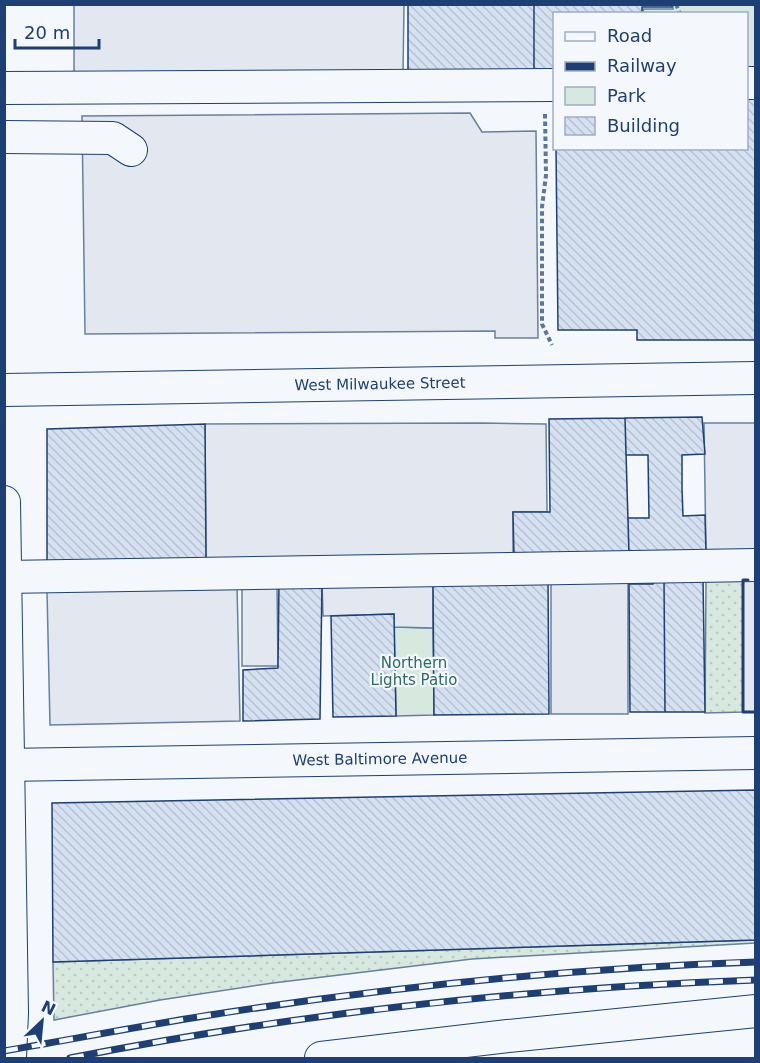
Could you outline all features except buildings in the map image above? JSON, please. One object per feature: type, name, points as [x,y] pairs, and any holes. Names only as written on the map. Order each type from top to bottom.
[{"type":"street","points":[[4,88],[549,85]]},
{"type":"street","points":[[4,137],[112,138],[131,150]]},
{"type":"street","name":"West Milwaukee Street","points":[[4,390],[756,378]]},
{"type":"street","points":[[4,502],[6,765],[12,1013],[10,1059]]},
{"type":"street","points":[[5,577],[756,565]]},
{"type":"street","name":"West Baltimore Avenue","points":[[6,765],[756,753]]},
{"type":"street","points":[[321,1059],[508,1036],[756,1011]]},
{"type":"path","points":[[549,85],[546,175],[542,207],[542,324],[552,345]]},
{"type":"green space","points":[[673,4],[755,5],[755,69],[748,69],[748,12],[644,12],[643,9],[673,9]]},
{"type":"green space","points":[[706,580],[743,580],[743,712],[705,713]]},
{"type":"green space","name":"Northern Lights Patio","points":[[394,627],[433,628],[434,715],[396,716]]},
{"type":"green space","points":[[756,940],[755,943],[472,959],[273,983],[160,1000],[54,1020],[53,962]]},
{"type":"shaded area","points":[[74,5],[404,5],[403,73],[74,74]]},
{"type":"shaded area","points":[[470,113],[482,132],[536,131],[538,338],[495,338],[495,331],[85,334],[82,116]]},
{"type":"shaded area","points":[[704,423],[755,423],[755,553],[706,554]]},
{"type":"shaded area","points":[[205,424],[546,424],[547,512],[513,512],[513,558],[206,561]]},
{"type":"shaded area","points":[[551,577],[628,577],[628,714],[551,714]]},
{"type":"shaded area","points":[[433,580],[433,628],[394,627],[394,614],[323,616],[322,582]]},
{"type":"shaded area","points":[[743,580],[755,580],[755,712],[743,712]]},
{"type":"shaded area","points":[[242,584],[277,584],[278,666],[242,666]]},
{"type":"shaded area","points":[[237,585],[240,721],[50,725],[47,591]]},
{"type":"railway","points":[[4,1051],[210,1015],[346,996],[550,974],[756,962]]},
{"type":"railway","points":[[70,1058],[240,1028],[411,1006],[583,989],[756,980]]},
{"type":"wall","points":[[748,580],[743,580],[743,712],[756,712]]}]
